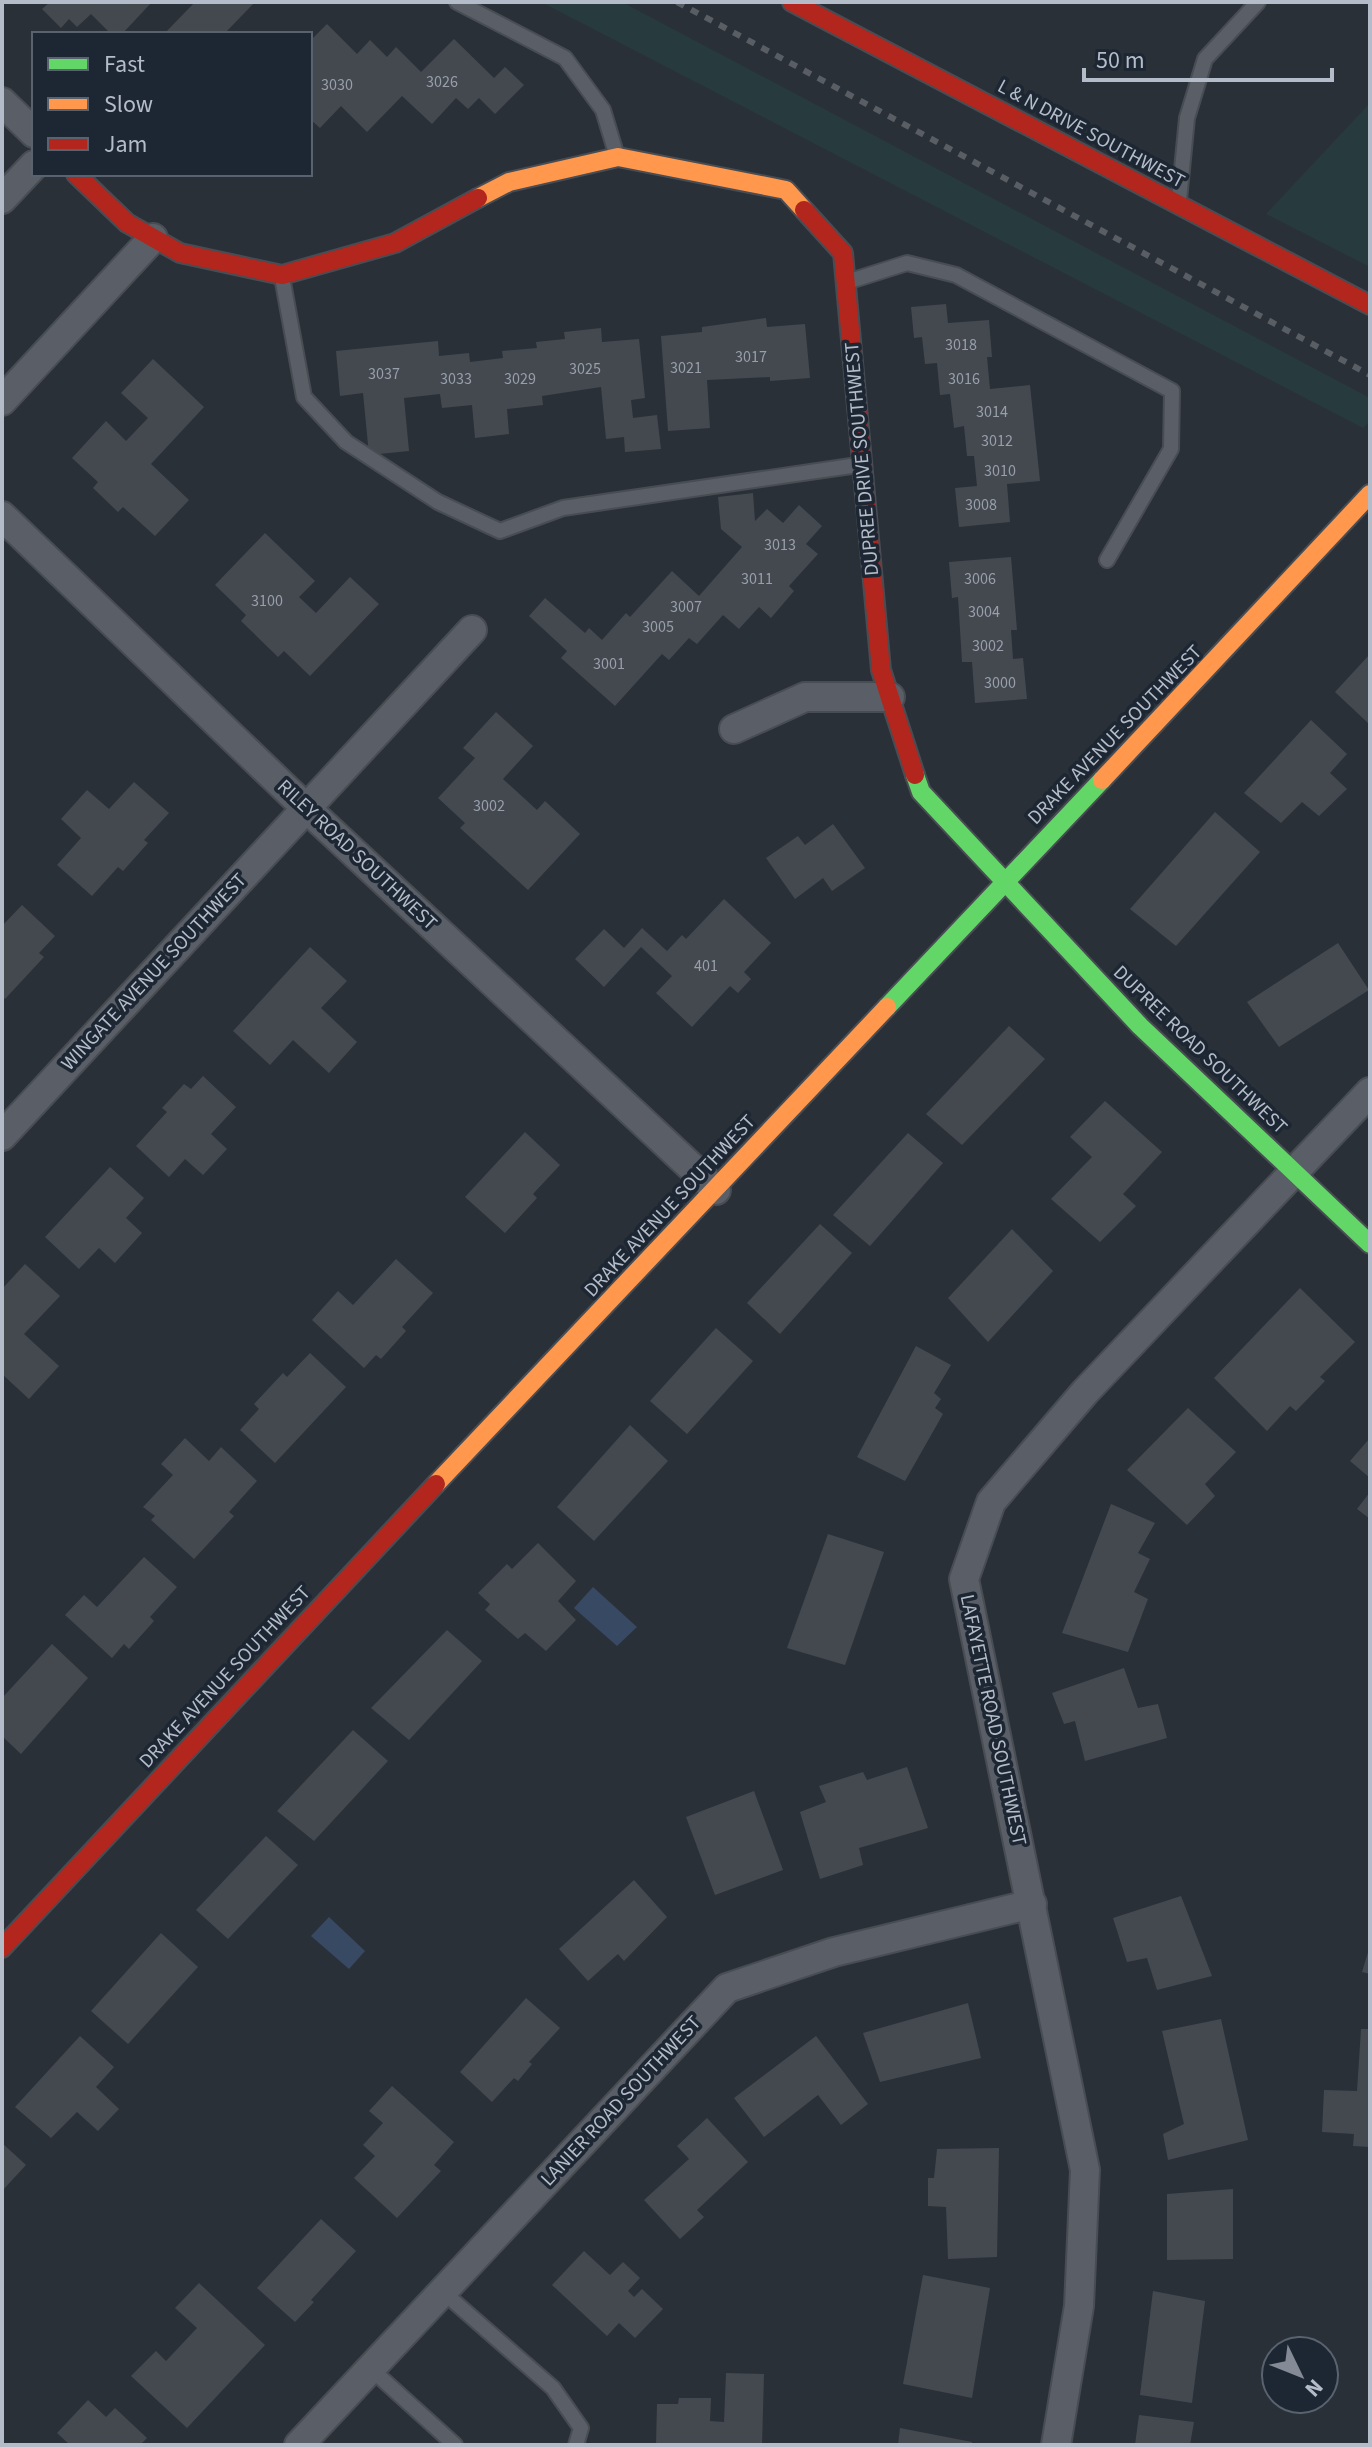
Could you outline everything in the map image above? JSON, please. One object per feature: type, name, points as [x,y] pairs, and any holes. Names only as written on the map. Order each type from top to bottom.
[{"type":"street","name":"L & N DRIVE SOUTHWEST","points":[[792,2],[1179,204],[1357,291],[1370,305]]},
{"type":"street","points":[[2,102],[32,131]]},
{"type":"street","name":"DUPREE DRIVE SOUTHWEST","points":[[78,176],[127,223],[180,253],[282,275],[395,243],[509,182],[618,157],[786,190],[843,253],[881,670],[921,792],[1005,882]]},
{"type":"street","points":[[2,199],[32,167]]},
{"type":"street","points":[[2,401],[153,238]]},
{"type":"street","name":"DRAKE AVENUE SOUTHWEST","points":[[2,1948],[331,1594],[716,1190],[1370,494]]},
{"type":"street","name":"RILEY ROAD SOUTHWEST","points":[[2,516],[306,808],[716,1190]]},
{"type":"street","name":"WINGATE AVENUE SOUTHWEST","points":[[2,1136],[472,630]]},
{"type":"street","points":[[734,729],[805,697],[890,697]]},
{"type":"street","name":"DUPREE ROAD SOUTHWEST","points":[[1005,882],[1140,1026],[1370,1244]]},
{"type":"street","name":"LAFAYETTE ROAD SOUTHWEST","points":[[1056,2445],[1079,2306],[1085,2170],[964,1579],[991,1502],[1085,1392],[1370,1092]]},
{"type":"street","name":"LANIER ROAD SOUTHWEST","points":[[299,2445],[727,1988],[834,1952],[1032,1904]]},
{"type":"lane","points":[[457,2],[565,58],[603,110],[618,157]]},
{"type":"lane","points":[[1179,204],[1187,118],[1205,59],[1258,2]]},
{"type":"lane","points":[[846,282],[907,263],[956,275],[1172,391],[1171,449],[1107,560]]},
{"type":"lane","points":[[282,275],[304,397],[346,442],[438,502],[500,531],[563,508],[863,465]]},
{"type":"lane","points":[[442,2291],[553,2388],[581,2428],[576,2445]]},
{"type":"lane","points":[[370,2368],[455,2445]]},
{"type":"green space","points":[[541,2],[622,2],[1370,398],[1370,421],[1363,428]]},
{"type":"green space","points":[[1370,103],[1370,267],[1266,214]]},
{"type":"water","points":[[593,1587],[637,1627],[617,1646],[574,1608]]},
{"type":"water","points":[[329,1917],[365,1951],[349,1969],[311,1936]]},
{"type":"building","points":[[50,2],[152,2],[124,32],[109,32],[91,14],[77,27],[69,19],[61,28],[42,9]]},
{"type":"building","points":[[195,2],[255,2],[226,32],[166,32]]},
{"type":"building","points":[[327,24],[357,54],[370,40],[387,57],[396,47],[421,72],[454,39],[494,78],[505,67],[524,85],[495,114],[479,98],[468,109],[456,98],[432,124],[402,96],[367,132],[341,106],[320,128],[312,121],[312,39]]},
{"type":"building","points":[[946,304],[948,323],[989,320],[992,357],[987,357],[990,389],[1030,385],[1040,481],[1007,484],[1010,522],[959,527],[955,488],[977,486],[974,456],[967,456],[964,426],[954,428],[950,394],[940,395],[937,363],[925,364],[922,337],[914,338],[911,307]]},
{"type":"building","points":[[766,318],[767,327],[805,324],[810,378],[707,380],[710,428],[668,431],[661,336],[702,332],[702,327]]},
{"type":"building","points":[[601,328],[602,342],[639,339],[645,398],[631,400],[633,418],[657,415],[661,449],[625,452],[624,437],[606,439],[601,387],[542,396],[543,405],[507,409],[509,434],[475,438],[472,405],[442,408],[440,394],[404,398],[409,451],[369,455],[363,393],[340,396],[336,351],[438,341],[439,356],[469,353],[470,362],[503,358],[502,351],[537,348],[536,342],[565,339],[564,332]]},
{"type":"building","points":[[153,359],[204,407],[151,464],[189,500],[155,536],[123,507],[118,512],[93,488],[98,482],[72,458],[106,421],[126,441],[148,418],[121,393]]},
{"type":"building","points":[[753,493],[755,521],[767,509],[783,523],[799,505],[822,526],[806,544],[818,554],[789,586],[794,591],[771,618],[759,607],[739,629],[723,615],[697,644],[689,638],[669,660],[662,654],[615,706],[561,658],[567,651],[529,616],[545,598],[585,633],[589,628],[602,640],[626,613],[630,617],[672,571],[699,596],[742,547],[721,529],[718,497]]},
{"type":"building","points":[[265,533],[315,581],[299,597],[316,613],[350,577],[379,604],[310,676],[284,651],[278,657],[241,621],[246,615],[215,585]]},
{"type":"building","points":[[1011,557],[1017,630],[1011,630],[1013,659],[1023,658],[1027,699],[975,703],[972,662],[962,662],[958,597],[952,598],[949,562]]},
{"type":"building","points":[[1370,654],[1370,720],[1368,723],[1335,692]]},
{"type":"building","points":[[496,712],[533,746],[503,779],[537,810],[545,801],[580,834],[528,890],[460,828],[465,823],[438,798],[475,758],[463,748]]},
{"type":"building","points":[[1311,720],[1347,754],[1330,773],[1347,789],[1319,816],[1302,802],[1281,823],[1244,793]]},
{"type":"building","points":[[134,782],[169,813],[144,840],[148,843],[123,871],[118,867],[92,896],[57,865],[81,838],[61,819],[87,790],[109,809]]},
{"type":"building","points":[[1215,812],[1260,852],[1176,946],[1130,909]]},
{"type":"building","points":[[833,824],[865,868],[832,891],[823,878],[795,899],[766,858],[798,836],[805,845]]},
{"type":"building","points":[[724,899],[771,943],[744,972],[751,979],[738,993],[730,986],[692,1027],[656,993],[672,976],[641,947],[604,987],[575,959],[604,929],[624,948],[642,928],[667,951],[682,935],[686,939]]},
{"type":"building","points":[[22,905],[55,936],[39,953],[44,957],[5,999],[2,996],[2,926]]},
{"type":"building","points":[[1338,943],[1369,990],[1279,1047],[1247,1002]]},
{"type":"building","points":[[310,947],[347,981],[321,1008],[357,1042],[329,1073],[293,1040],[270,1065],[233,1031]]},
{"type":"building","points":[[1009,1026],[1045,1059],[962,1145],[926,1114]]},
{"type":"building","points":[[203,1076],[236,1107],[211,1134],[227,1149],[203,1175],[185,1159],[169,1177],[136,1146],[167,1112],[162,1108],[184,1084],[191,1089]]},
{"type":"building","points":[[1105,1101],[1162,1152],[1123,1194],[1136,1206],[1100,1242],[1051,1199],[1092,1157],[1070,1137]]},
{"type":"building","points":[[525,1132],[560,1165],[533,1194],[537,1198],[505,1233],[465,1197]]},
{"type":"building","points":[[908,1133],[943,1163],[870,1246],[833,1215]]},
{"type":"building","points":[[110,1167],[144,1198],[126,1218],[142,1233],[115,1263],[99,1248],[79,1269],[45,1237]]},
{"type":"building","points":[[820,1224],[852,1253],[780,1334],[747,1303]]},
{"type":"building","points":[[1012,1229],[1053,1271],[988,1342],[948,1298]]},
{"type":"building","points":[[396,1259],[433,1293],[402,1327],[406,1331],[381,1359],[376,1355],[364,1368],[312,1320],[338,1291],[353,1305]]},
{"type":"building","points":[[25,1264],[60,1296],[24,1334],[59,1366],[29,1399],[2,1374],[2,1289]]},
{"type":"building","points":[[1300,1288],[1355,1342],[1320,1377],[1325,1381],[1296,1411],[1290,1406],[1267,1431],[1214,1378]]},
{"type":"building","points":[[716,1328],[753,1361],[687,1434],[650,1401]]},
{"type":"building","points":[[916,1346],[951,1365],[934,1393],[941,1399],[935,1408],[943,1414],[905,1481],[857,1457]]},
{"type":"building","points":[[310,1353],[346,1387],[275,1463],[240,1430],[259,1409],[254,1404],[283,1373],[287,1377]]},
{"type":"building","points":[[1188,1408],[1236,1452],[1205,1484],[1215,1496],[1187,1525],[1127,1470]]},
{"type":"building","points":[[630,1425],[668,1461],[594,1541],[557,1507]]},
{"type":"building","points":[[185,1438],[209,1461],[221,1447],[257,1481],[229,1512],[234,1516],[194,1559],[151,1520],[155,1516],[143,1507],[173,1475],[161,1464]]},
{"type":"building","points":[[1370,1438],[1370,1478],[1350,1461]]},
{"type":"building","points":[[1370,1492],[1370,1519],[1357,1509]]},
{"type":"building","points":[[1111,1504],[1155,1523],[1138,1553],[1150,1559],[1134,1592],[1148,1599],[1128,1652],[1062,1633]]},
{"type":"building","points":[[828,1534],[884,1552],[845,1665],[787,1648]]},
{"type":"building","points":[[538,1543],[576,1581],[558,1601],[576,1620],[546,1651],[525,1633],[518,1639],[485,1610],[490,1604],[478,1593],[507,1564],[512,1569]]},
{"type":"building","points":[[144,1557],[177,1587],[150,1617],[154,1621],[129,1649],[124,1644],[112,1658],[65,1615],[84,1595],[97,1607]]},
{"type":"building","points":[[447,1630],[482,1661],[409,1740],[371,1708]]},
{"type":"building","points":[[52,1644],[88,1678],[21,1754],[2,1736],[2,1698]]},
{"type":"building","points":[[1124,1668],[1138,1708],[1158,1704],[1167,1738],[1085,1761],[1075,1721],[1064,1724],[1052,1693]]},
{"type":"building","points":[[353,1730],[388,1761],[314,1841],[277,1811]]},
{"type":"building","points":[[907,1767],[928,1828],[859,1848],[863,1865],[820,1879],[800,1812],[826,1802],[819,1786],[863,1772],[867,1780]]},
{"type":"building","points":[[754,1791],[783,1870],[715,1895],[686,1817]]},
{"type":"building","points":[[266,1836],[298,1865],[228,1939],[196,1910]]},
{"type":"building","points":[[634,1880],[667,1917],[624,1961],[618,1954],[588,1981],[559,1949]]},
{"type":"building","points":[[1181,1896],[1212,1976],[1157,1990],[1147,1958],[1127,1962],[1113,1918]]},
{"type":"building","points":[[161,1933],[198,1967],[128,2044],[91,2011]]},
{"type":"building","points":[[1370,1949],[1370,1974],[1362,1972]]},
{"type":"building","points":[[526,1998],[560,2028],[529,2062],[532,2064],[518,2081],[514,2078],[492,2102],[460,2072]]},
{"type":"building","points":[[968,2003],[981,2058],[880,2082],[863,2033]]},
{"type":"building","points":[[1221,2019],[1248,2140],[1168,2160],[1163,2134],[1184,2124],[1162,2031]]},
{"type":"building","points":[[1361,2029],[1370,2029],[1370,2147],[1353,2146],[1354,2134],[1322,2132],[1324,2090],[1357,2091]]},
{"type":"building","points":[[80,2036],[114,2067],[96,2087],[119,2109],[98,2131],[77,2112],[51,2138],[15,2107]]},
{"type":"building","points":[[816,2036],[868,2104],[841,2125],[818,2095],[764,2137],[734,2098]]},
{"type":"building","points":[[392,2086],[454,2142],[434,2165],[441,2171],[397,2218],[354,2178],[375,2156],[363,2145],[383,2123],[369,2111]]},
{"type":"building","points":[[707,2118],[748,2162],[697,2210],[704,2217],[680,2239],[644,2200],[689,2159],[677,2146]]},
{"type":"building","points":[[2,2143],[26,2165],[2,2191]]},
{"type":"building","points":[[999,2148],[997,2257],[948,2259],[946,2207],[928,2206],[928,2178],[934,2178],[937,2149]]},
{"type":"building","points":[[1233,2189],[1233,2259],[1167,2260],[1167,2194]]},
{"type":"building","points":[[321,2219],[356,2251],[295,2322],[257,2288]]},
{"type":"building","points":[[584,2251],[610,2275],[623,2262],[640,2278],[628,2291],[634,2297],[642,2289],[663,2309],[635,2338],[619,2323],[607,2336],[552,2285]]},
{"type":"building","points":[[923,2275],[990,2288],[972,2398],[903,2384]]},
{"type":"building","points":[[199,2283],[265,2345],[187,2428],[131,2376],[156,2351],[166,2361],[197,2328],[175,2308]]},
{"type":"building","points":[[1153,2291],[1205,2301],[1192,2403],[1140,2395]]},
{"type":"building","points":[[726,2373],[764,2374],[762,2445],[656,2445],[657,2404],[678,2404],[679,2398],[711,2398],[710,2421],[724,2422]]},
{"type":"building","points":[[88,2400],[106,2417],[115,2408],[147,2438],[140,2445],[70,2445],[57,2433]]},
{"type":"building","points":[[1139,2415],[1194,2422],[1190,2445],[1135,2445]]},
{"type":"building","points":[[900,2428],[972,2442],[972,2445],[898,2445]]},
{"type":"railway","points":[[677,2],[1370,375]]},
{"type":"traffic: fast","points":[[915,775],[921,792],[1140,1026],[1370,1244]]},
{"type":"traffic: fast","points":[[887,1007],[1102,780]]},
{"type":"traffic: slow","points":[[478,198],[509,182],[618,157],[786,190],[804,210]]},
{"type":"traffic: slow","points":[[1102,780],[1370,494]]},
{"type":"traffic: slow","points":[[436,1484],[887,1007]]},
{"type":"traffic: jam","points":[[792,2],[1370,305]]},
{"type":"traffic: jam","points":[[78,176],[127,223],[180,253],[282,275],[395,243],[478,198]]},
{"type":"traffic: jam","points":[[804,210],[843,253],[881,670],[915,775]]},
{"type":"traffic: jam","points":[[2,1948],[436,1484]]}]
